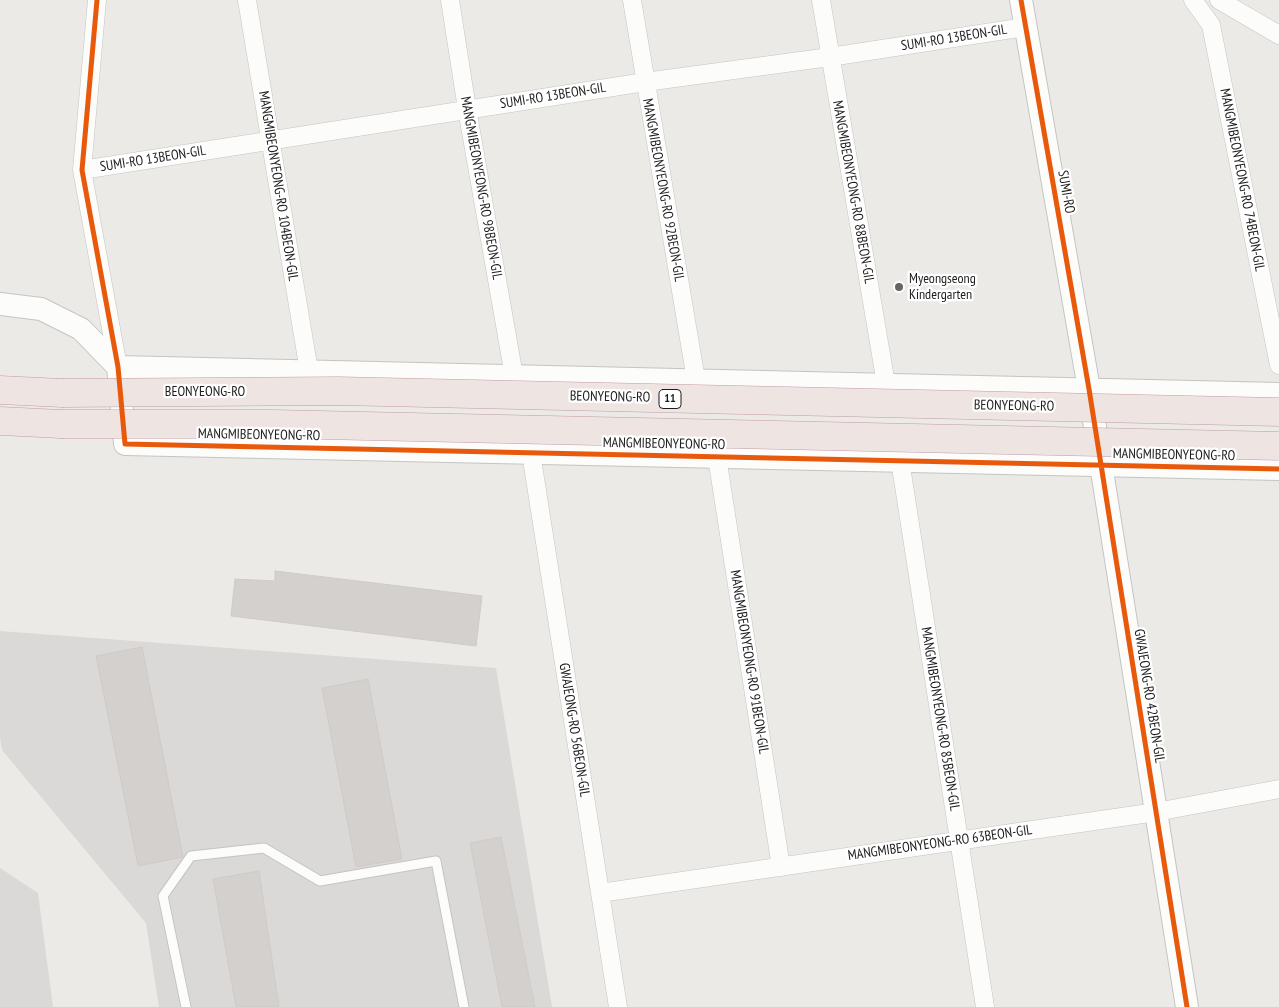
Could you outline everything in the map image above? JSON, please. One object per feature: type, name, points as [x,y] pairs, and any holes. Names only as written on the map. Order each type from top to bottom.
[{"type":"highway","name":"BEONYEONG-RO","points":[[0,390],[62,393],[338,392],[1279,412]]},
{"type":"highway","points":[[0,421],[61,424],[274,424],[1279,446]]},
{"type":"street","points":[[98,0],[82,170],[118,367]]},
{"type":"street","name":"MANGMIBEONYEONG-RO 104BEON-GIL","points":[[248,0],[309,371]]},
{"type":"street","name":"MANGMIBEONYEONG-RO 98BEON-GIL","points":[[450,0],[467,110],[514,376]]},
{"type":"street","name":"MANGMIBEONYEONG-RO 92BEON-GIL","points":[[632,0],[696,380]]},
{"type":"street","name":"MANGMIBEONYEONG-RO 88BEON-GIL","points":[[821,0],[886,384]]},
{"type":"street","name":"SUMI-RO","points":[[1021,0],[1089,389]]},
{"type":"street","name":"MANGMIBEONYEONG-RO 74BEON-GIL","points":[[1194,0],[1211,25],[1279,365]]},
{"type":"street","points":[[1219,0],[1279,35]]},
{"type":"street","name":"SUMI-RO 13BEON-GIL","points":[[82,170],[645,82],[830,57],[1025,27]]},
{"type":"street","points":[[0,304],[41,309],[81,329],[118,367],[1279,394]]},
{"type":"street","name":"MANGMIBEONYEONG-RO","points":[[118,367],[125,444],[1279,469]]},
{"type":"street","name":"GWAJEONG-RO 42BEON-GIL","points":[[1089,389],[1187,1007]]},
{"type":"street","name":"GWAJEONG-RO 56BEON-GIL","points":[[531,453],[618,1007]]},
{"type":"street","name":"MANGMIBEONYEONG-RO 91BEON-GIL","points":[[717,457],[781,867]]},
{"type":"street","name":"MANGMIBEONYEONG-RO 85BEON-GIL","points":[[900,460],[981,1006]]},
{"type":"street","name":"MANGMIBEONYEONG-RO 63BEON-GIL","points":[[600,893],[1156,812],[1279,789]]},
{"type":"lane","points":[[186,1007],[164,896],[191,856],[264,848],[320,881],[436,861],[464,1007]]},
{"type":"shaded area","points":[[0,631],[496,668],[552,1007],[159,1007],[146,923],[2,750],[0,738]]},
{"type":"shaded area","points":[[0,868],[38,893],[53,1007],[0,1007]]},
{"type":"building","points":[[275,571],[482,596],[476,646],[231,616],[235,579],[275,581]]},
{"type":"building","points":[[142,647],[183,857],[138,866],[96,656]]},
{"type":"building","points":[[368,679],[402,859],[356,867],[322,688]]},
{"type":"building","points":[[501,837],[535,1007],[502,1007],[470,843]]},
{"type":"building","points":[[259,871],[279,1007],[236,1007],[213,879]]},
{"type":"cycle path","points":[[97,0],[82,170],[118,367],[125,444],[1279,469]]},
{"type":"cycle path","points":[[1021,0],[1089,389],[1187,1007]]},
{"type":"place","name":"Myeongseong Kindergarten","points":[[899,287]]}]
